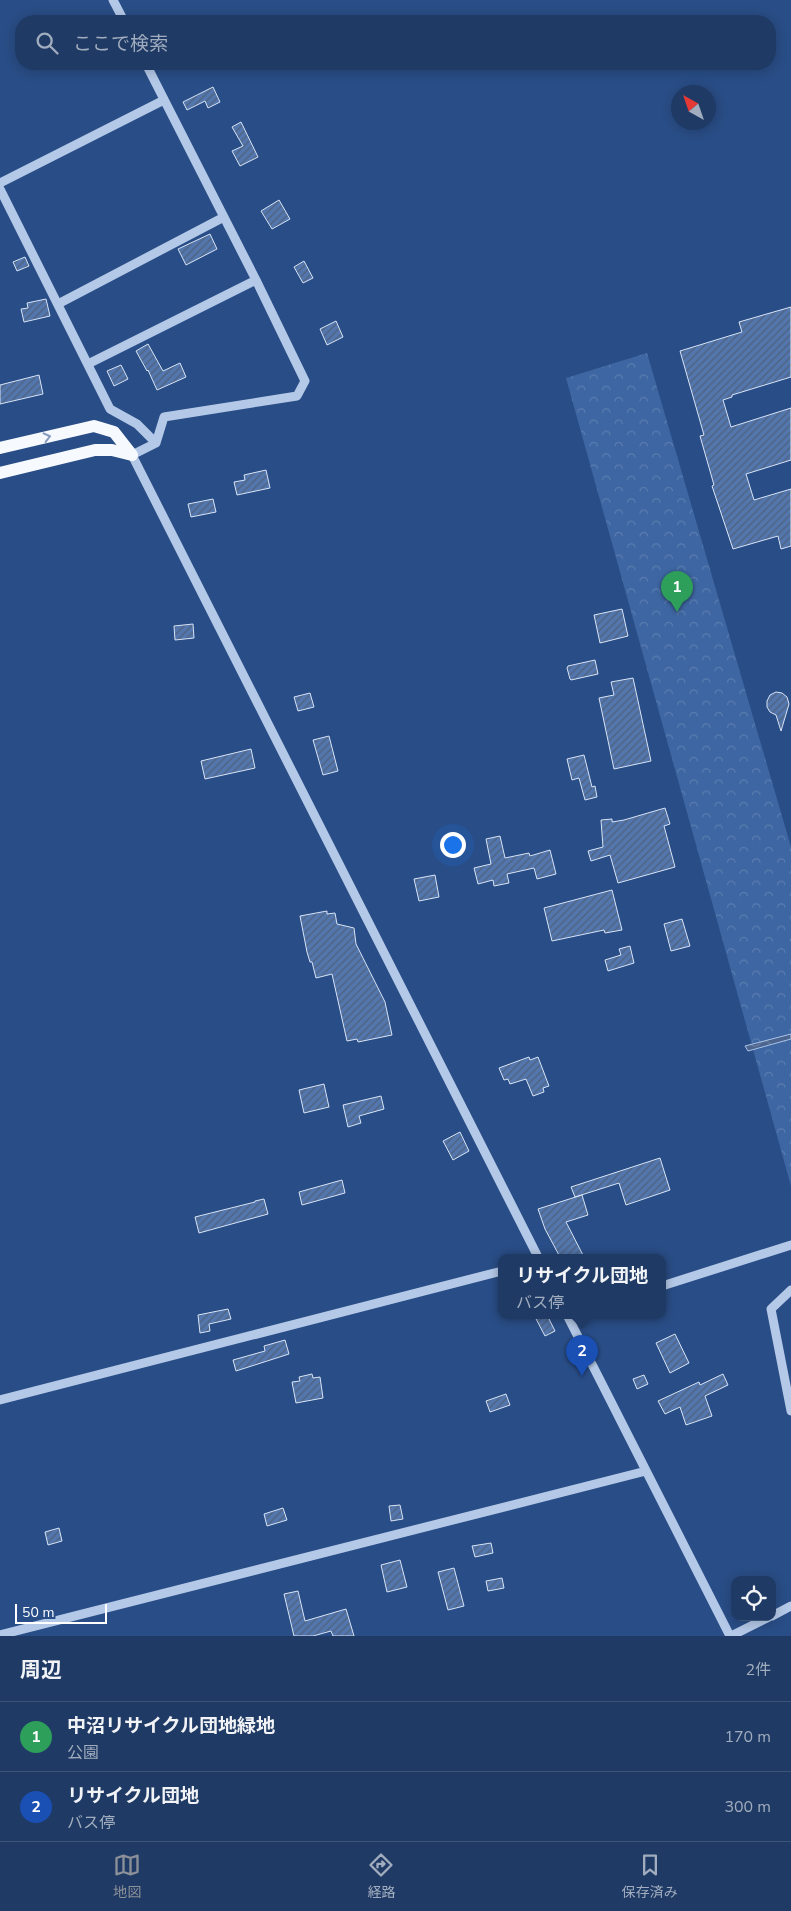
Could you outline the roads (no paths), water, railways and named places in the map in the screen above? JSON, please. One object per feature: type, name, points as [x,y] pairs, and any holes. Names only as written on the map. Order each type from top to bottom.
[{"type":"main road","points":[[0,448],[94,426],[114,432],[132,454]]},
{"type":"main road","points":[[0,473],[95,450],[112,450],[132,454]]},
{"type":"street","points":[[113,0],[121,15]]},
{"type":"street","points":[[149,70],[305,381],[297,396],[164,417],[156,443],[132,454],[536,1254]]},
{"type":"street","points":[[0,183],[164,100]]},
{"type":"street","points":[[0,189],[110,409],[137,424],[156,443]]},
{"type":"street","points":[[58,304],[224,217]]},
{"type":"street","points":[[88,364],[256,280]]},
{"type":"street","points":[[666,1285],[791,1245]]},
{"type":"street","points":[[0,1400],[498,1272]]},
{"type":"street","points":[[791,1290],[770,1309],[791,1411]]},
{"type":"street","points":[[572,1319],[646,1471],[730,1636],[761,1621]]},
{"type":"street","points":[[0,1635],[646,1471]]},
{"type":"street","points":[[776,1614],[791,1606]]},
{"type":"water","points":[[791,1034],[791,1039],[748,1051],[745,1046]]},
{"type":"place","name":"中沼リサイクル団地緑地","points":[[677,612]]},
{"type":"place","name":"リサイクル団地","points":[[582,1376]]}]
